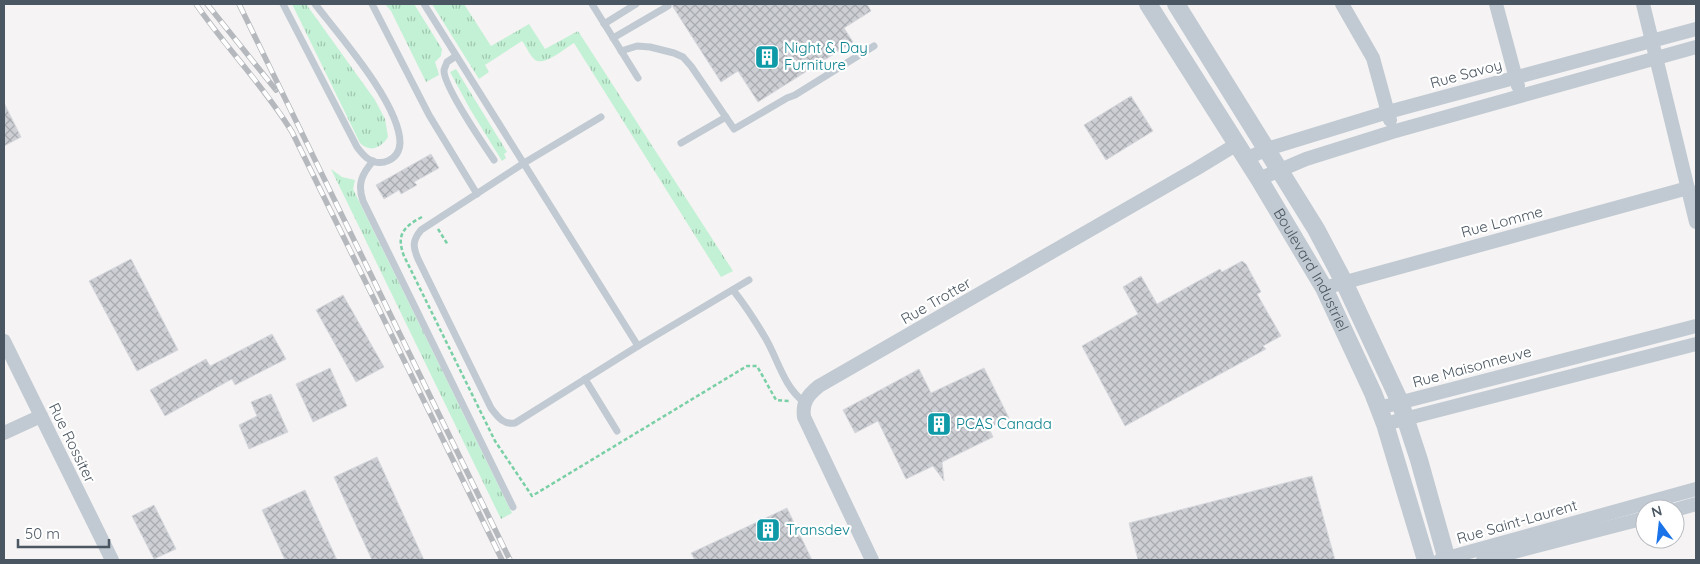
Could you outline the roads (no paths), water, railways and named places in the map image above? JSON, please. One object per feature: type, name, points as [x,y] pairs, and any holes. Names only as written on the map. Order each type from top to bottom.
[{"type":"street","name":"Boulevard Industriel","points":[[1148,4],[1259,179],[1324,288],[1379,408],[1426,560]]},
{"type":"street","name":"Boulevard Industriel","points":[[1176,4],[1316,229],[1344,282],[1400,402],[1445,560]]},
{"type":"street","points":[[1342,4],[1373,58],[1392,132]]},
{"type":"street","points":[[1496,4],[1520,96]]},
{"type":"street","points":[[1643,4],[1696,222]]},
{"type":"street","name":"Rue Savoy","points":[[1246,159],[1267,149],[1388,112],[1696,29]]},
{"type":"street","points":[[1259,179],[1306,159],[1392,132],[1696,47]]},
{"type":"street","name":"Rue Trotter","points":[[804,402],[819,386],[1196,169],[1236,144]]},
{"type":"street","name":"Rue Lomme","points":[[1324,288],[1688,188]]},
{"type":"street","name":"Rue Maisonneuve","points":[[1379,408],[1696,326]]},
{"type":"street","name":"Rue Rossiter","points":[[4,341],[112,560]]},
{"type":"street","points":[[1385,424],[1696,344]]},
{"type":"street","points":[[1574,357],[1578,375]]},
{"type":"street","points":[[804,402],[804,417],[872,560]]},
{"type":"street","points":[[4,433],[41,416]]},
{"type":"street","name":"Rue Saint-Laurent","points":[[1483,560],[1604,522],[1696,489]]},
{"type":"street","name":"Rue Saint-Laurent","points":[[1445,560],[1604,522],[1635,519]]},
{"type":"lane","points":[[283,4],[356,147],[367,158],[379,164],[388,162],[395,156],[400,145],[398,128],[378,88],[315,4]]},
{"type":"lane","points":[[372,4],[429,115],[477,194]]},
{"type":"lane","points":[[424,4],[638,346]]},
{"type":"lane","points":[[592,4],[638,78]]},
{"type":"lane","points":[[604,24],[636,4]]},
{"type":"lane","points":[[613,38],[668,6]]},
{"type":"lane","points":[[621,51],[637,46],[674,53],[683,57],[734,129],[787,98],[795,96],[874,46]]},
{"type":"lane","points":[[456,56],[447,62],[444,70],[446,78],[464,113],[494,160]]},
{"type":"lane","points":[[601,117],[524,163],[421,230],[413,244],[414,250],[491,408],[497,416],[509,424],[515,423],[638,346],[749,280]]},
{"type":"lane","points":[[681,143],[726,117]]},
{"type":"lane","points":[[373,161],[363,173],[360,182],[360,192],[363,201],[513,507]]},
{"type":"lane","points":[[733,290],[766,340],[795,395],[804,402]]},
{"type":"lane","points":[[585,379],[617,431]]},
{"type":"railway","points":[[196,4],[292,132],[502,560]]},
{"type":"railway","points":[[207,4],[276,90]]},
{"type":"railway","points":[[239,4],[510,560]]},
{"type":"place","name":"Night & Day Furniture","points":[[767,57]]},
{"type":"place","name":"PCAS Canada","points":[[939,424]]},
{"type":"place","name":"Transdev","points":[[768,530]]}]
